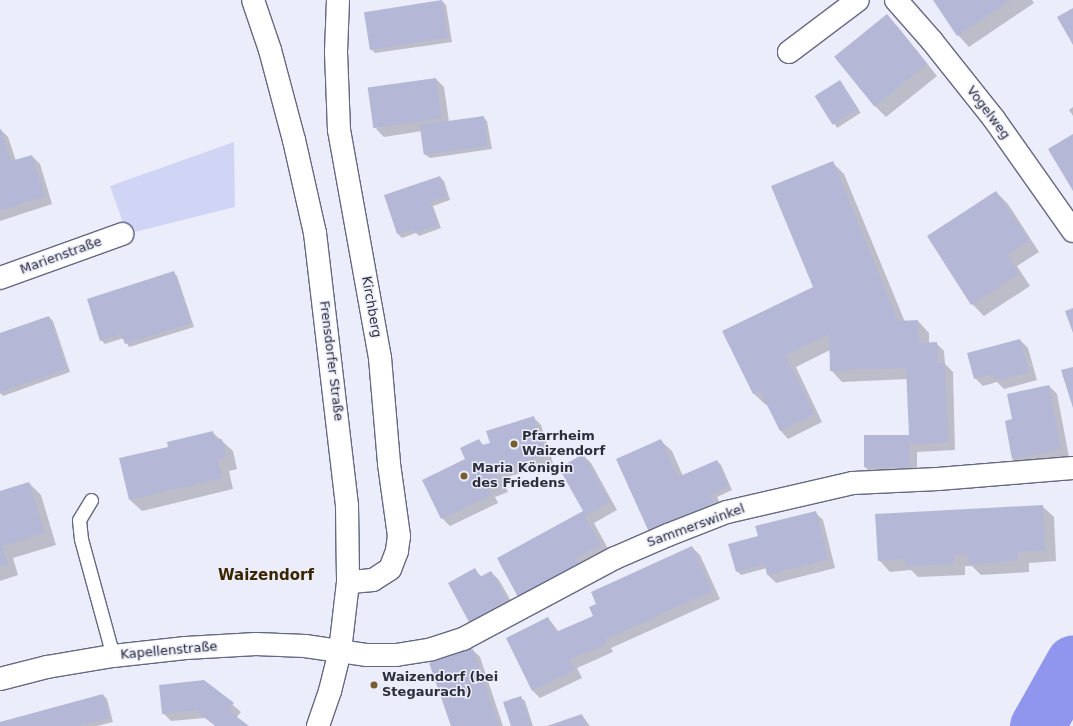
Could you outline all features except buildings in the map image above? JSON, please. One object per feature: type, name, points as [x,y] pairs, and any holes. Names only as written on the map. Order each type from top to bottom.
[{"type":"street","name":"Frensdorfer Straße","points":[[253,0],[270,50],[292,132],[316,233],[347,506],[348,582],[340,652],[330,691],[318,726]]},
{"type":"street","name":"Kirchberg","points":[[338,0],[336,52],[340,130],[380,358],[389,464],[399,536],[398,551],[390,569],[373,580],[348,582]]},
{"type":"street","points":[[789,52],[858,0]]},
{"type":"street","name":"Vogelweg","points":[[896,0],[994,119],[1073,231]]},
{"type":"street","name":"Marienstraße","points":[[0,278],[122,234]]},
{"type":"street","name":"Sammerswinkel","points":[[340,652],[367,655],[396,655],[432,649],[463,639],[615,558],[727,512],[853,483],[938,479],[1073,468]]},
{"type":"street","name":"Kapellenstraße","points":[[0,679],[47,667],[113,656],[186,648],[256,644],[305,646],[340,652]]},
{"type":"lane","points":[[92,500],[79,520],[81,539],[113,656]]},
{"type":"shaded area","points":[[234,142],[235,207],[127,234],[110,186]]},
{"type":"waterway","points":[[1037,726],[1073,662]]},
{"type":"place","name":"Pfarrheim Waizendorf","points":[[514,444]]},
{"type":"place","name":"Maria Königin des Friedens","points":[[464,476]]},
{"type":"place","name":"Waizendorf (bei Stegaurach)","points":[[374,685]]},
{"type":"district","name":"Waizendorf","points":[[266,576]]}]
